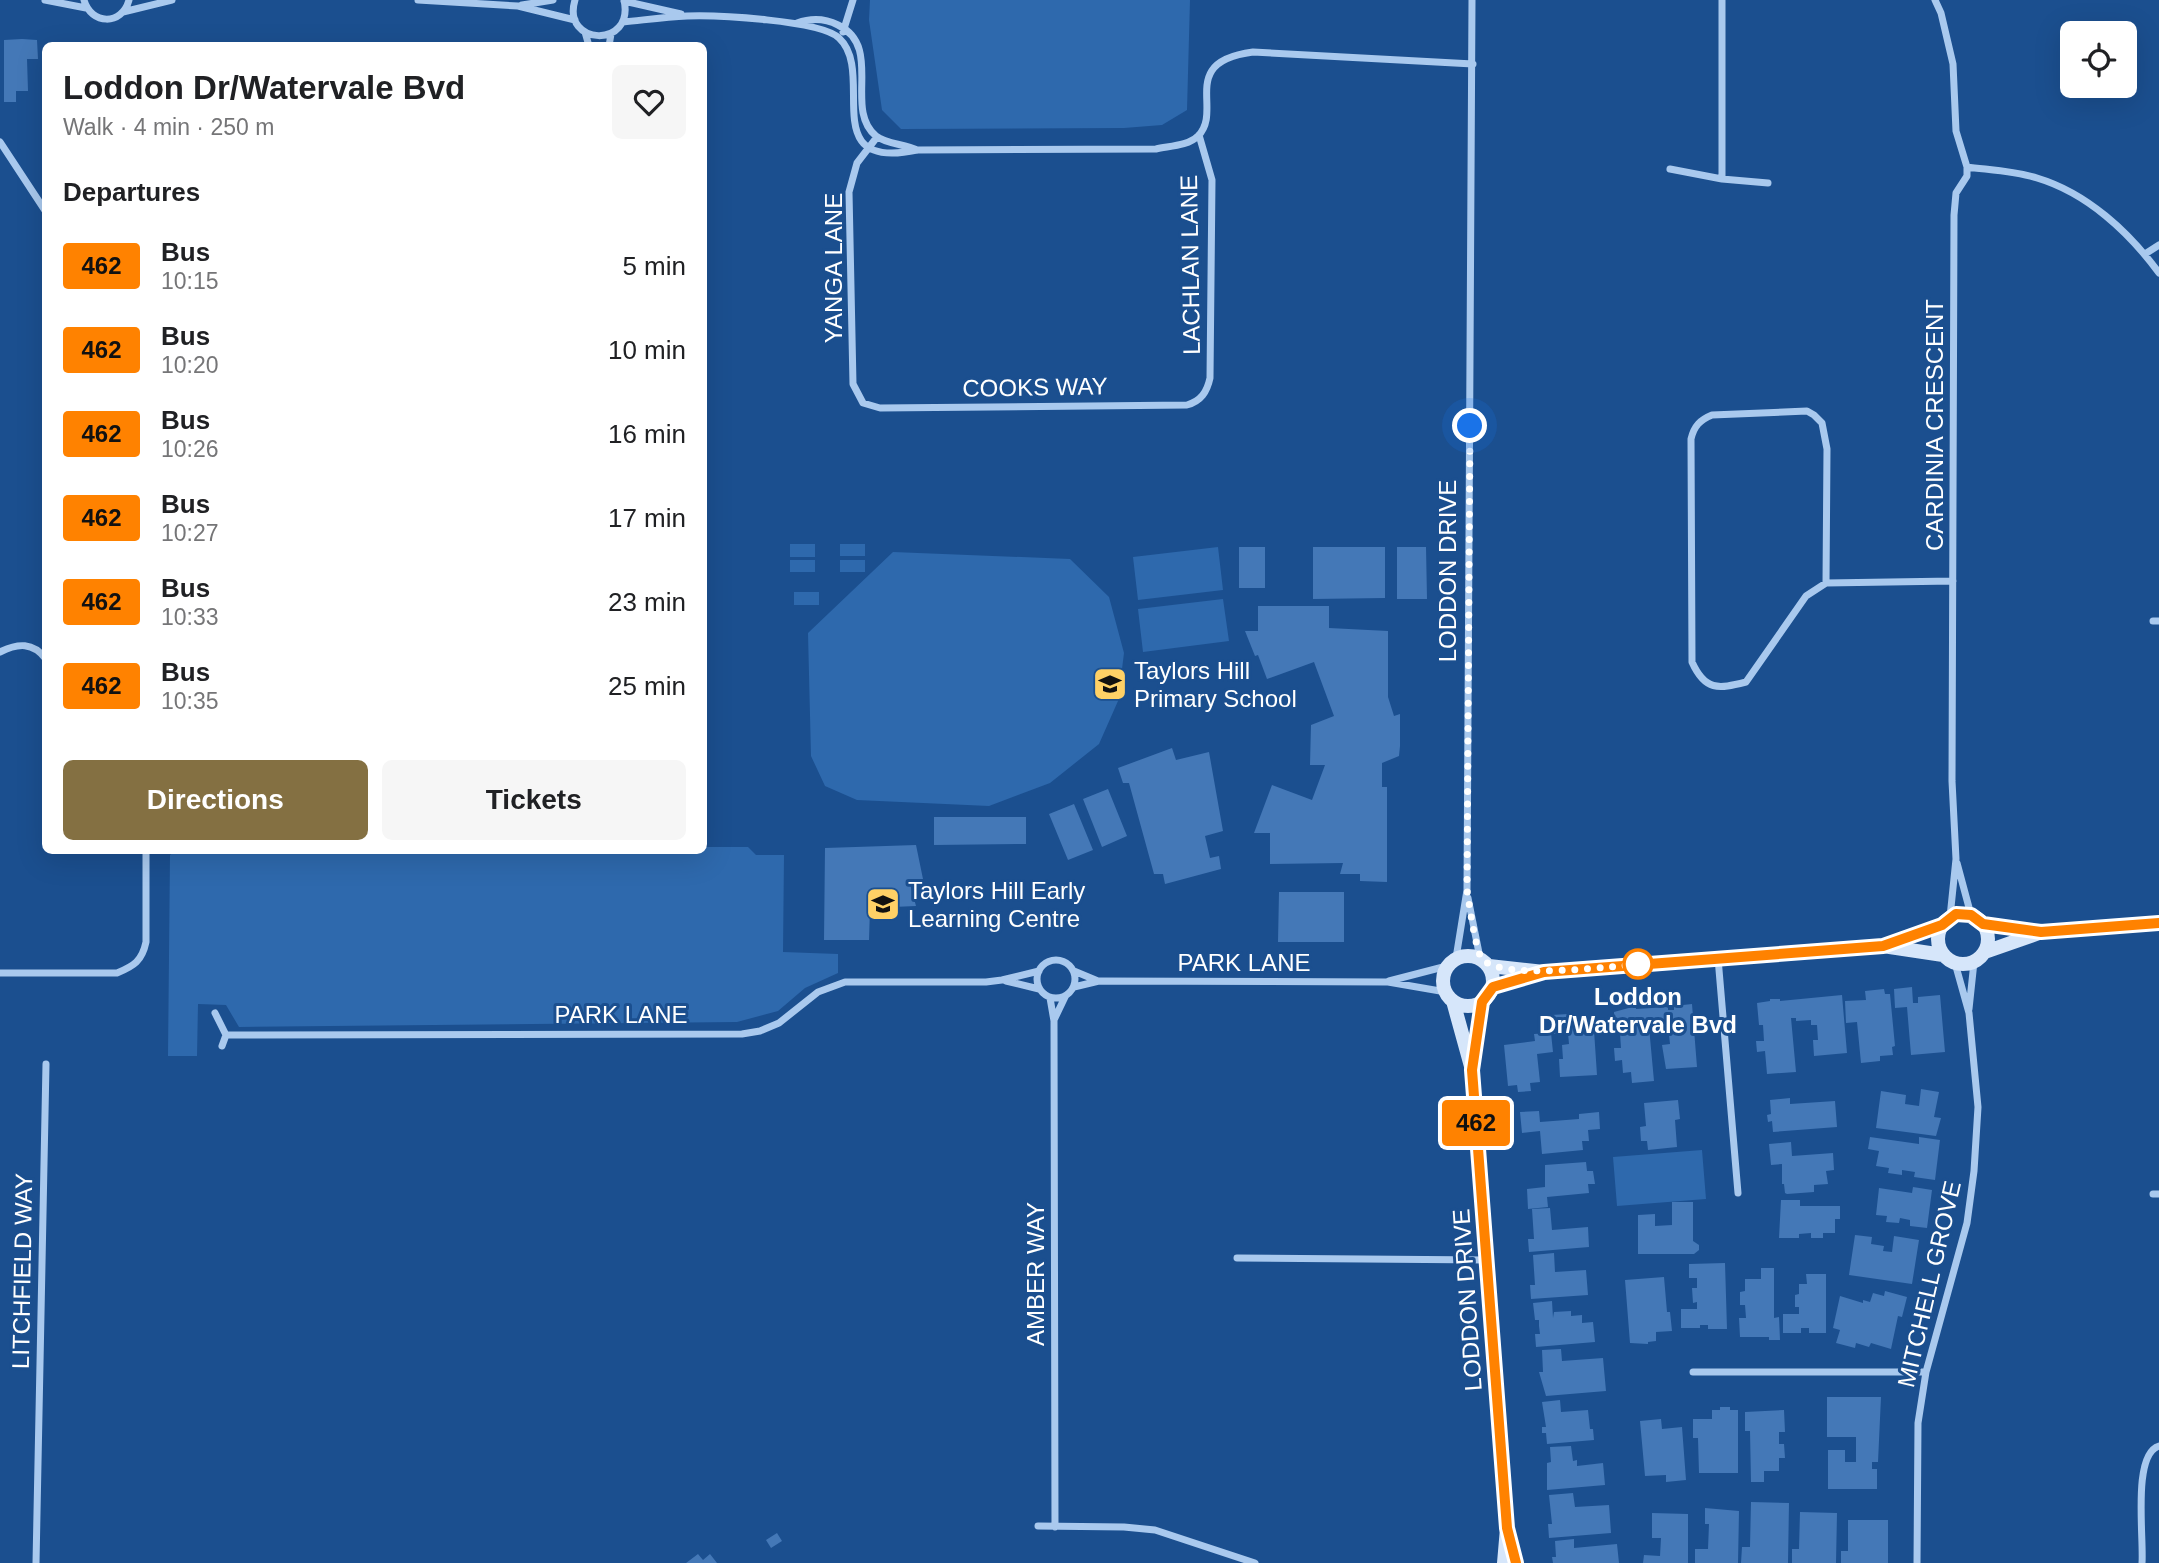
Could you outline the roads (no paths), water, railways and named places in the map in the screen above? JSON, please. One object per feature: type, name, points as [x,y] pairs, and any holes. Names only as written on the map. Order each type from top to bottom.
[{"type":"street","points":[[45,0],[85,4],[97,18],[104,19],[172,0]]},
{"type":"street","points":[[123,12],[129,0]]},
{"type":"street","points":[[418,0],[517,5],[553,0]]},
{"type":"street","points":[[575,0],[575,20],[585,32],[593,36],[611,34]]},
{"type":"street","points":[[610,42],[611,34],[623,22],[624,0],[688,16]]},
{"type":"street","points":[[840,39],[853,0]]},
{"type":"street","name":"LODDON DRIVE","points":[[1451,962],[1467,890],[1472,0]]},
{"type":"street","points":[[1722,0],[1723,179]]},
{"type":"street","points":[[1936,0],[1953,64],[1955,131],[1967,167],[2036,177],[2077,195],[2120,228],[2145,254],[2159,274]]},
{"type":"street","points":[[517,5],[575,20]]},
{"type":"street","points":[[623,22],[688,16],[797,23],[832,33],[847,49],[851,63],[853,113],[857,133],[869,148],[883,153],[901,154],[917,150],[1156,149],[1189,142],[1199,135],[1205,119],[1206,83],[1216,65],[1236,54],[1253,52],[1473,64]]},
{"type":"street","points":[[797,23],[810,18],[831,21],[855,36],[862,57],[862,107],[867,125],[877,137],[906,144],[917,150]]},
{"type":"street","points":[[585,32],[588,42]]},
{"type":"street","name":"LACHLAN LANE","points":[[1199,135],[1212,180],[1210,377],[1204,395]]},
{"type":"street","name":"YANGA LANE","points":[[863,402],[853,384],[849,192],[858,163],[877,137]]},
{"type":"street","points":[[0,142],[42,206]]},
{"type":"street","name":"CARDINIA CRESCENT","points":[[1946,921],[1956,859],[1952,781],[1954,215],[1956,193],[1966,176],[1967,167]]},
{"type":"street","points":[[1670,169],[1723,179],[1768,183]]},
{"type":"street","points":[[2145,254],[2159,245]]},
{"type":"street","name":"COOKS WAY","points":[[863,402],[880,408],[1187,405],[1204,395]]},
{"type":"street","points":[[1826,583],[1827,449],[1822,424],[1807,411],[1712,415],[1702,419],[1693,429],[1692,439],[1692,662],[1699,676],[1710,685],[1724,687],[1746,682],[1806,596],[1826,583],[1953,581]]},
{"type":"street","points":[[0,652],[10,647],[30,646],[42,654]]},
{"type":"street","points":[[0,972],[117,973],[134,966],[143,956],[146,942],[146,854]]},
{"type":"street","name":"CARDINIA CRESCENT","points":[[1956,859],[1977,919]]},
{"type":"street","name":"LODDON DRIVE","points":[[1467,890],[1484,962]]},
{"type":"street","points":[[1883,946],[1946,921],[1956,914],[2041,932],[2159,923]]},
{"type":"street","points":[[1977,919],[1988,938],[1979,957]]},
{"type":"street","points":[[1946,921],[1938,940],[1949,959]]},
{"type":"street","points":[[1544,972],[1484,962],[1464,955],[1451,962],[1443,979],[1449,997],[1468,1006],[1482,1002],[1493,987],[1544,972],[1883,946],[1968,964],[2041,932]]},
{"type":"street","name":"MITCHELL GROVE","points":[[1969,1013],[1979,957]]},
{"type":"street","points":[[1718,958],[1738,1193]]},
{"type":"street","name":"MITCHELL GROVE","points":[[1917,1563],[1918,1423],[1926,1372],[1966,1223],[1974,1171],[1978,1107],[1969,1013],[1949,959]]},
{"type":"street","points":[[1058,960],[1070,965],[1074,971],[1074,987],[1066,997],[1050,998],[1039,989],[1039,971],[1047,962],[1058,960]]},
{"type":"street","name":"PARK LANE","points":[[1388,982],[1451,962]]},
{"type":"street","points":[[1484,962],[1492,972],[1493,987]]},
{"type":"street","name":"PARK LANE","points":[[226,1035],[741,1034],[760,1031],[779,1023],[818,992],[845,982],[1002,980],[1039,971]]},
{"type":"street","name":"PARK LANE","points":[[1074,971],[1099,981]]},
{"type":"street","name":"PARK LANE","points":[[1002,980],[1039,989]]},
{"type":"street","name":"PARK LANE","points":[[1074,987],[1099,981],[1388,982],[1449,997]]},
{"type":"street","name":"AMBER WAY","points":[[1054,1021],[1066,997]]},
{"type":"street","name":"LODDON DRIVE","points":[[1449,997],[1472,1070]]},
{"type":"street","name":"AMBER WAY","points":[[1050,998],[1054,1021],[1055,1527]]},
{"type":"street","name":"LODDON DRIVE","points":[[1482,1002],[1472,1070],[1507,1528],[1504,1563]]},
{"type":"street","points":[[215,1013],[226,1035],[222,1046]]},
{"type":"street","name":"LITCHFIELD WAY","points":[[36,1563],[46,1065]]},
{"type":"street","points":[[1237,1258],[1487,1260]]},
{"type":"street","points":[[1693,1372],[1926,1372]]},
{"type":"street","points":[[2142,1563],[2142,1477],[2145,1459],[2154,1447],[2159,1446]]},
{"type":"street","points":[[1038,1527],[1124,1527],[1155,1530],[1255,1563]]},
{"type":"street","name":"LODDON DRIVE","points":[[1507,1528],[1516,1563]]},
{"type":"place","name":"Taylors Hill Primary School","points":[[1110,684]]},
{"type":"place","name":"Taylors Hill Early Learning Centre","points":[[883,904]]},
{"type":"place","name":"Loddon Dr/Watervale Bvd","points":[[1638,964]]}]
